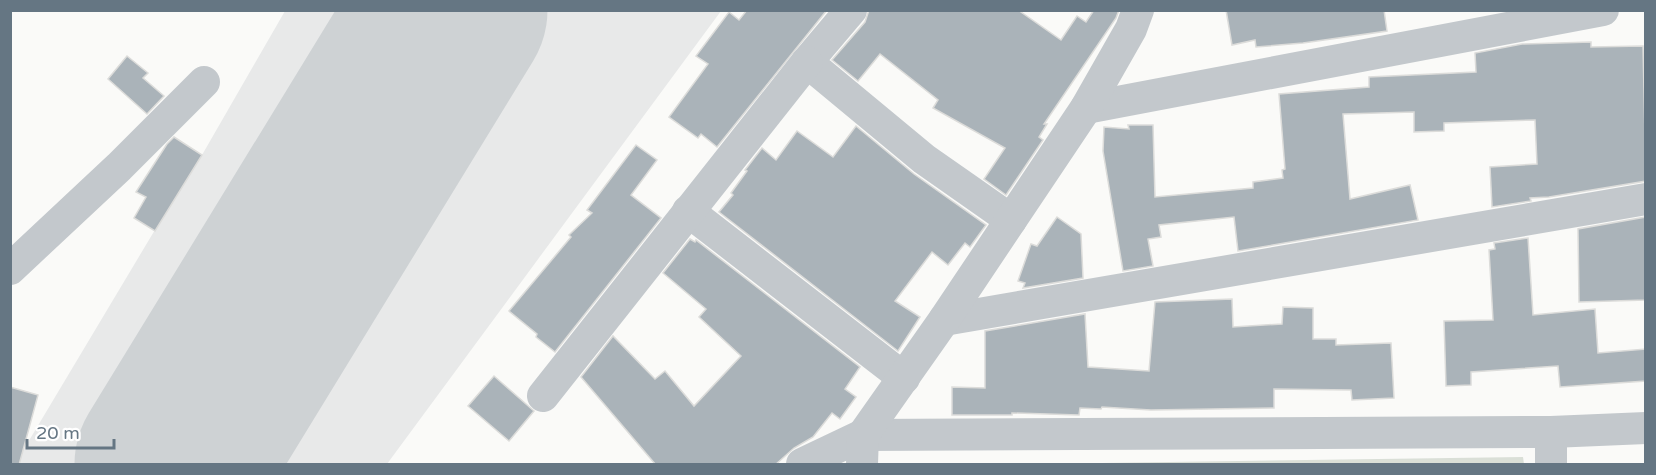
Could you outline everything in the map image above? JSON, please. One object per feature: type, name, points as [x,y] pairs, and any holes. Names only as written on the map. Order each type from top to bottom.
[{"type":"street","points":[[543,396],[688,211],[851,10]]},
{"type":"street","points":[[862,450],[903,378],[945,320],[1086,108],[1131,29],[1138,10]]},
{"type":"street","points":[[1086,108],[1603,10]]},
{"type":"street","points":[[807,62],[924,159],[1011,220]]},
{"type":"street","points":[[10,269],[119,167],[204,82]]},
{"type":"street","points":[[945,320],[1646,199]]},
{"type":"street","points":[[688,211],[903,378]]},
{"type":"street","points":[[802,465],[862,450],[1646,428]]},
{"type":"street","points":[[1551,432],[1551,465]]},
{"type":"shaded area","points":[[285,11],[721,11],[387,464],[15,464],[202,155]]},
{"type":"shaded area","points":[[1523,457],[1524,464],[1033,464]]},
{"type":"building","points":[[747,10],[827,10],[717,147],[701,134],[698,138],[669,117],[708,64],[696,56],[729,12],[739,20]]},
{"type":"building","points":[[869,10],[1018,10],[1061,40],[1077,16],[1086,22],[1094,10],[1119,10],[1116,18],[1044,124],[1047,124],[1039,137],[1043,140],[1006,195],[984,179],[1005,148],[933,108],[938,100],[880,54],[858,81],[832,60],[865,22]]},
{"type":"building","points":[[1226,10],[1384,10],[1387,31],[1303,43],[1256,47],[1255,40],[1232,45]]},
{"type":"building","points":[[1591,42],[1591,47],[1643,46],[1646,181],[1530,198],[1531,201],[1492,207],[1490,167],[1537,164],[1535,120],[1444,123],[1444,131],[1414,132],[1414,112],[1343,114],[1350,199],[1410,185],[1418,220],[1238,251],[1234,217],[1159,225],[1161,237],[1148,239],[1153,266],[1123,271],[1103,151],[1104,127],[1129,129],[1128,125],[1153,125],[1155,197],[1253,188],[1253,182],[1283,178],[1282,170],[1285,169],[1279,94],[1369,87],[1369,77],[1476,72],[1475,53],[1522,44]]},
{"type":"building","points":[[127,56],[148,73],[143,78],[164,96],[147,114],[108,79]]},
{"type":"building","points":[[856,126],[914,174],[986,225],[970,247],[965,243],[948,265],[932,252],[895,301],[920,317],[898,351],[719,212],[733,195],[731,193],[747,171],[745,170],[762,148],[776,160],[797,131],[833,157]]},
{"type":"building","points":[[174,137],[202,155],[155,231],[134,218],[146,197],[136,192]]},
{"type":"building","points":[[636,145],[657,160],[631,195],[661,218],[555,352],[509,311],[571,237],[569,235],[592,213],[587,210]]},
{"type":"building","points":[[1057,217],[1081,234],[1083,278],[1023,288],[1025,283],[1018,281],[1031,244],[1037,246]]},
{"type":"building","points":[[1646,217],[1646,300],[1579,302],[1578,229]]},
{"type":"building","points":[[1528,238],[1533,315],[1595,309],[1598,353],[1646,349],[1646,381],[1560,387],[1558,366],[1471,372],[1471,385],[1446,386],[1444,321],[1493,320],[1489,250],[1495,249],[1494,243]]},
{"type":"building","points":[[690,239],[695,242],[696,240],[860,367],[845,389],[856,397],[840,419],[832,413],[813,437],[794,448],[775,465],[656,465],[581,377],[613,336],[655,379],[665,371],[694,406],[741,356],[699,317],[706,309],[663,273]]},
{"type":"building","points":[[1232,299],[1233,327],[1282,324],[1283,307],[1313,308],[1313,339],[1336,339],[1336,345],[1391,343],[1394,398],[1352,400],[1351,390],[1274,389],[1274,408],[1151,410],[1102,407],[1101,409],[1080,408],[1079,415],[1012,413],[1012,415],[952,415],[952,387],[985,388],[985,331],[1085,314],[1088,367],[1149,371],[1155,302]]},
{"type":"building","points":[[494,376],[534,411],[509,441],[468,406]]},
{"type":"building","points":[[10,387],[38,395],[19,465],[10,465]]},
{"type":"runway","points":[[172,464],[450,10]]}]
